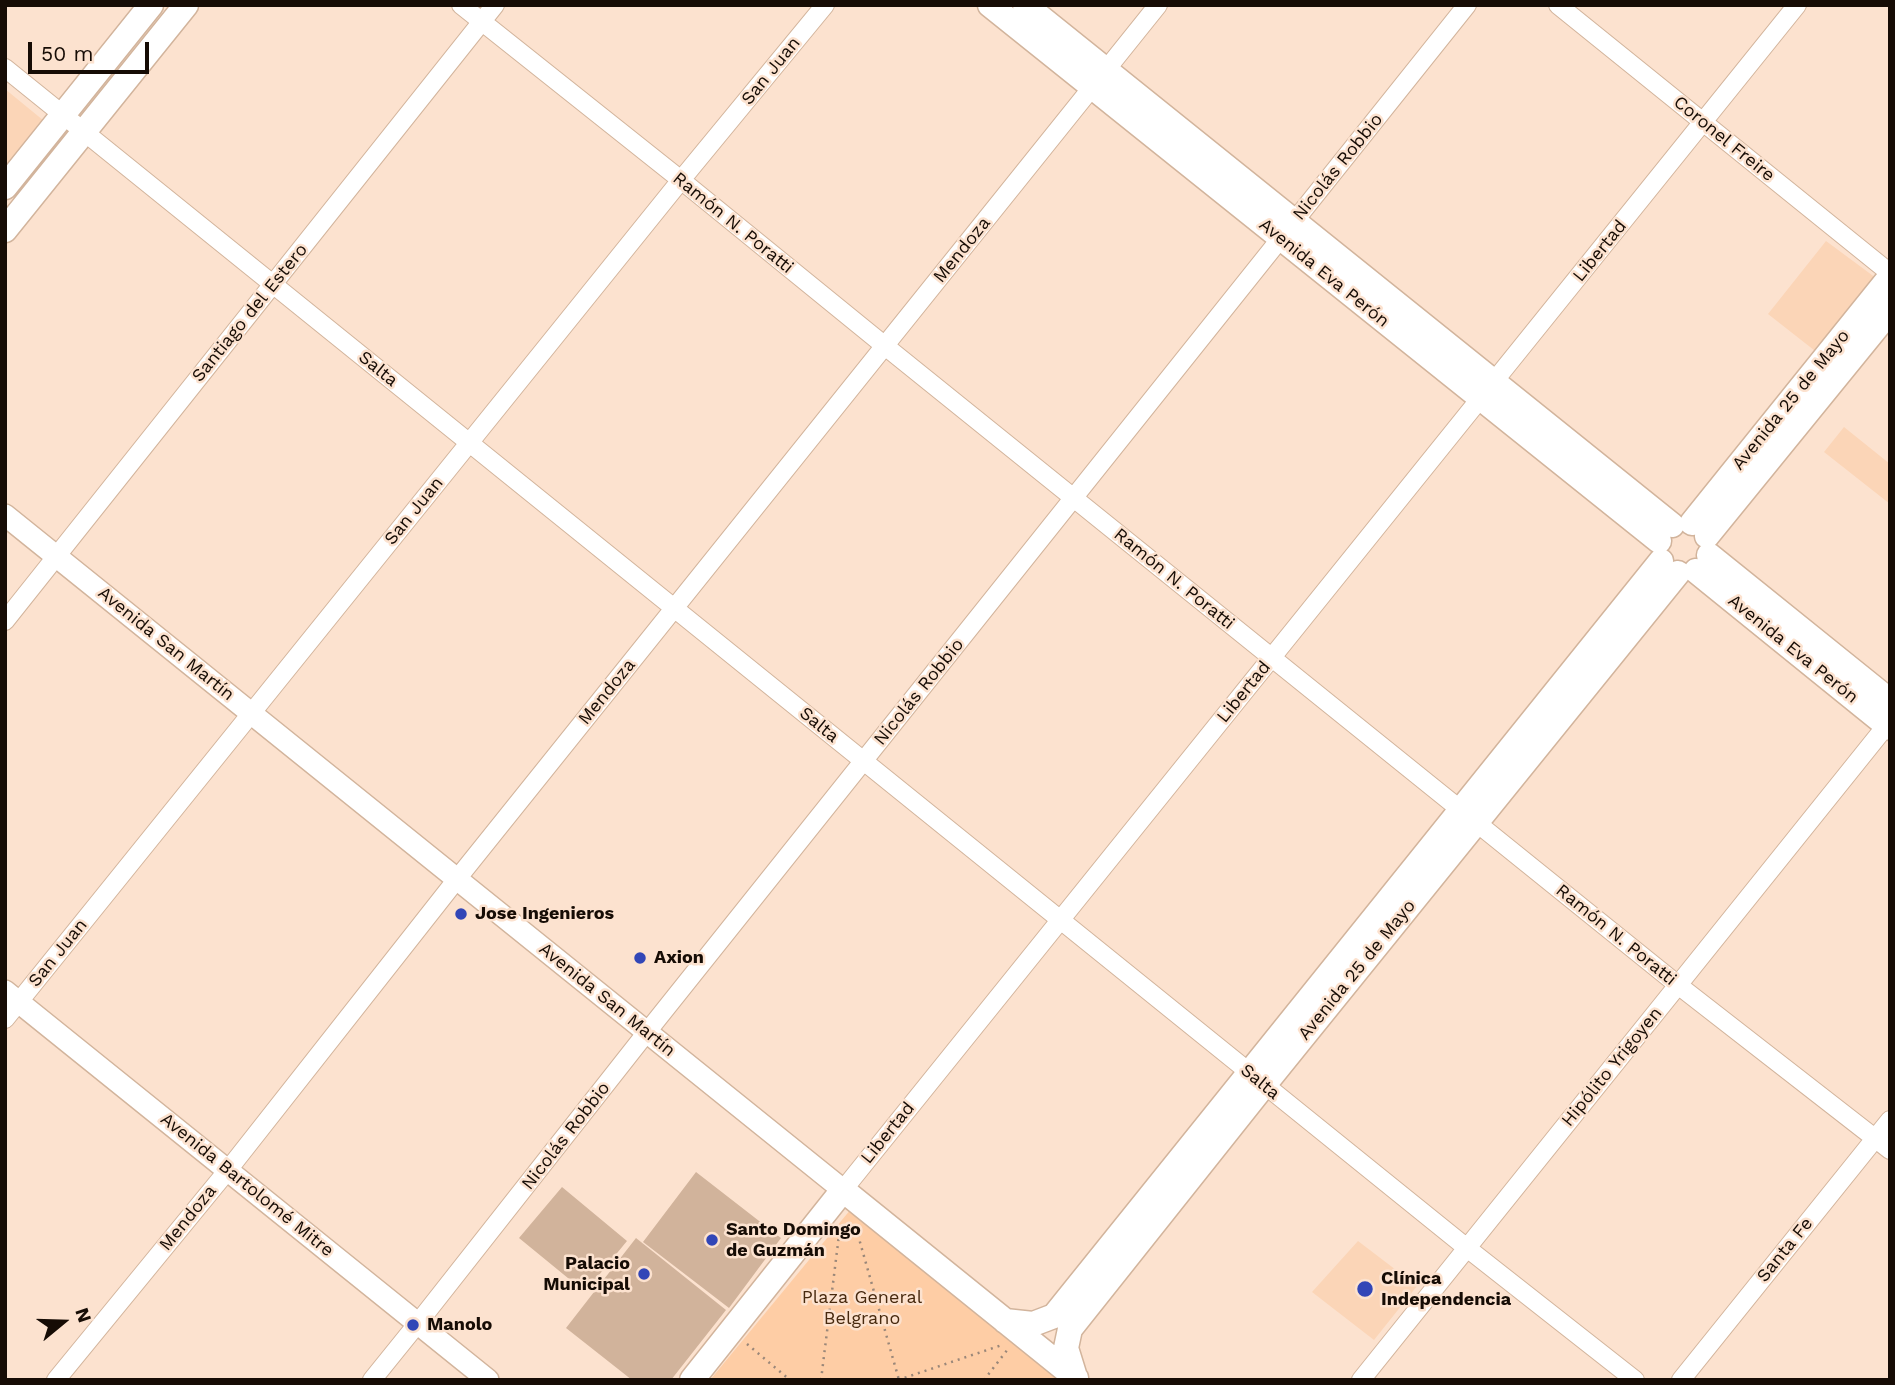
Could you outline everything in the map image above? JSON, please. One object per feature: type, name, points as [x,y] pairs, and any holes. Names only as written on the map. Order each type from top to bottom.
[{"type":"main road","points":[[5,187],[151,5]]},
{"type":"main road","points":[[5,230],[186,5]]},
{"type":"main road","name":"Avenida Eva Perón","points":[[990,5],[1099,79],[1684,548],[1889,719]]},
{"type":"main road","name":"Avenida Eva Perón","points":[[1025,5],[1099,79]]},
{"type":"main road","name":"Avenida 25 de Mayo","points":[[1010,1331],[1054,1316],[1256,1079],[1684,548],[1890,275]]},
{"type":"main road","name":"Avenida 25 de Mayo","points":[[1684,548],[1890,311]]},
{"type":"main road","name":"Avenida 25 de Mayo","points":[[1076,1378],[1066,1348],[1070,1329],[1256,1079]]},
{"type":"main road","name":"Avenida San Martín","points":[[843,1190],[1010,1331],[1076,1378]]},
{"type":"main road","name":"Libertad","points":[[692,1380],[843,1190]]},
{"type":"street","name":"Ramón N. Poratti","points":[[461,5],[1678,985],[1890,1150]]},
{"type":"street","name":"Santiago del Estero","points":[[5,621],[495,5]]},
{"type":"street","name":"San Juan","points":[[5,1019],[12,997],[251,713],[825,5]]},
{"type":"street","name":"Mendoza","points":[[56,1380],[228,1170],[457,879],[1158,5]]},
{"type":"street","name":"Nicolás Robbio","points":[[372,1380],[1468,5]]},
{"type":"street","name":"Coronel Freire","points":[[1558,5],[1890,275]]},
{"type":"street","name":"Libertad","points":[[843,1190],[1797,5]]},
{"type":"street","name":"Salta","points":[[5,68],[1256,1079],[1635,1380]]},
{"type":"street","name":"Avenida San Martín","points":[[5,515],[843,1190]]},
{"type":"street","name":"Hipólito Yrigoyen","points":[[1362,1380],[1889,719]]},
{"type":"street","name":"Avenida Bartolomé Mitre","points":[[12,997],[488,1380]]},
{"type":"street","name":"Santa Fe","points":[[1681,1380],[1890,1120]]},
{"type":"path","points":[[821,1380],[841,1222],[833,1232]]},
{"type":"path","points":[[855,1223],[898,1380],[1002,1345]]},
{"type":"path","points":[[984,1380],[1010,1331]]},
{"type":"path","points":[[743,1341],[790,1380]]},
{"type":"shaded area","points":[[5,89],[49,125],[5,179]]},
{"type":"shaded area","points":[[1826,241],[1880,281],[1819,354],[1768,314]]},
{"type":"shaded area","points":[[1844,427],[1890,464],[1890,504],[1824,452]]},
{"type":"shaded area","name":"Clínica Independencia","points":[[1358,1241],[1417,1286],[1374,1340],[1312,1292]]},
{"type":"green space","name":"Plaza General Belgrano","points":[[851,1209],[1063,1380],[710,1380]]},
{"type":"building","name":"Santo Domingo de Guzmán","points":[[696,1172],[781,1238],[729,1308],[643,1242]]},
{"type":"building","points":[[562,1187],[627,1241],[585,1292],[519,1238]]},
{"type":"building","name":"Palacio Municipal","points":[[636,1238],[726,1310],[671,1380],[632,1380],[566,1328]]},
{"type":"place","name":"Jose Ingenieros","points":[[461,914]]},
{"type":"place","name":"Axion","points":[[640,958]]},
{"type":"place","name":"Santo Domingo de Guzmán","points":[[712,1240]]},
{"type":"place","name":"Palacio Municipal","points":[[644,1274]]},
{"type":"place","name":"Clínica Independencia","points":[[1365,1289]]},
{"type":"place","name":"Manolo","points":[[413,1325]]}]
